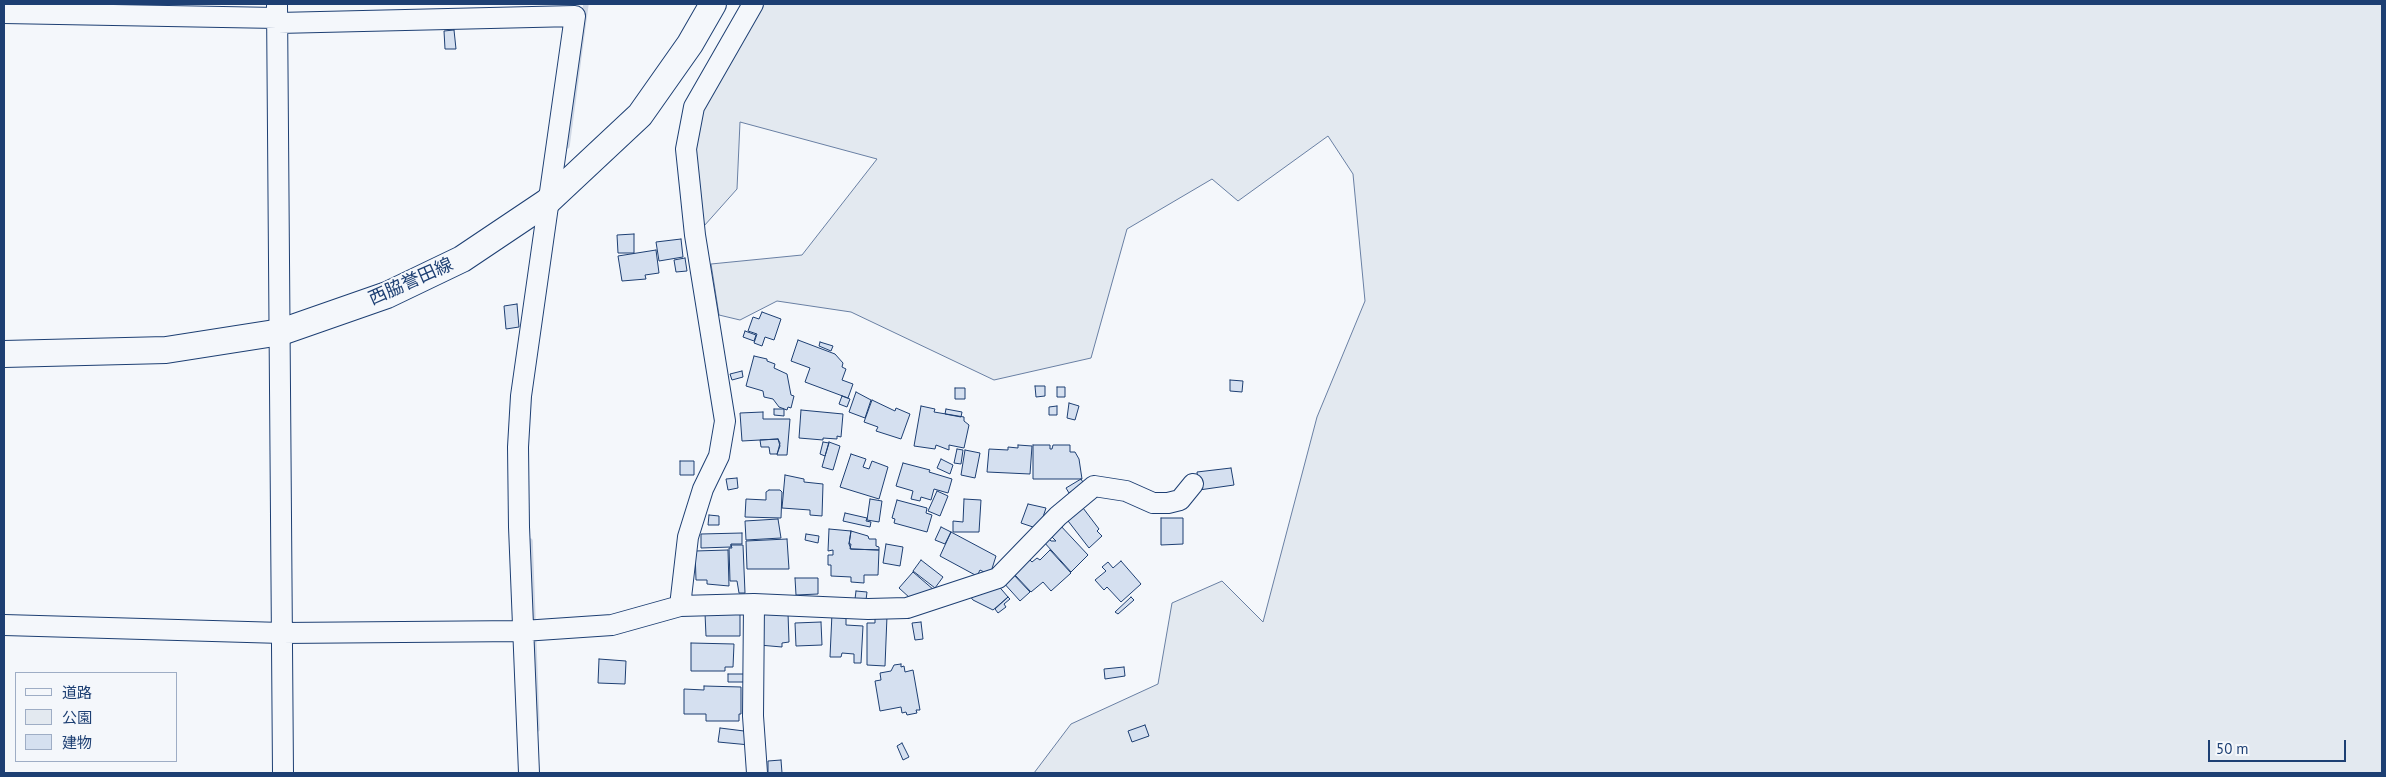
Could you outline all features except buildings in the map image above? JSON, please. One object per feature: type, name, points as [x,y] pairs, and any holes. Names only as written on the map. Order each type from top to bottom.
[{"type":"main road","name":"西脇誉田線","points":[[4,354],[166,350],[281,332],[387,295],[462,259],[547,202],[640,114],[690,44],[713,4]]},
{"type":"street","points":[[680,606],[688,537],[703,489],[719,456],[725,421],[695,235],[686,149],[694,107],[753,4]]},
{"type":"street","points":[[277,11],[278,23],[574,16],[521,396],[518,447],[529,773]]},
{"type":"street","points":[[4,13],[277,11]]},
{"type":"street","points":[[277,11],[283,773]]},
{"type":"street","points":[[4,624],[282,633],[523,631],[612,625],[680,606],[754,604],[868,609],[907,608],[998,578],[1058,516],[1094,486],[1126,491],[1153,503],[1161,503],[1180,500],[1194,484]]},
{"type":"street","points":[[754,604],[753,716],[757,773]]},
{"type":"green space","points":[[762,4],[2382,4],[2382,773],[1034,773],[1071,724],[1158,684],[1172,603],[1222,581],[1263,622],[1317,417],[1365,301],[1353,174],[1328,136],[1238,201],[1212,179],[1127,229],[1091,358],[994,380],[851,312],[777,301],[740,320],[719,315],[711,264],[802,255],[877,159],[740,122],[737,189],[704,226],[692,128]]},
{"type":"waterway","points":[[567,146],[586,4]]},
{"type":"waterway","points":[[530,541],[537,729]]}]
